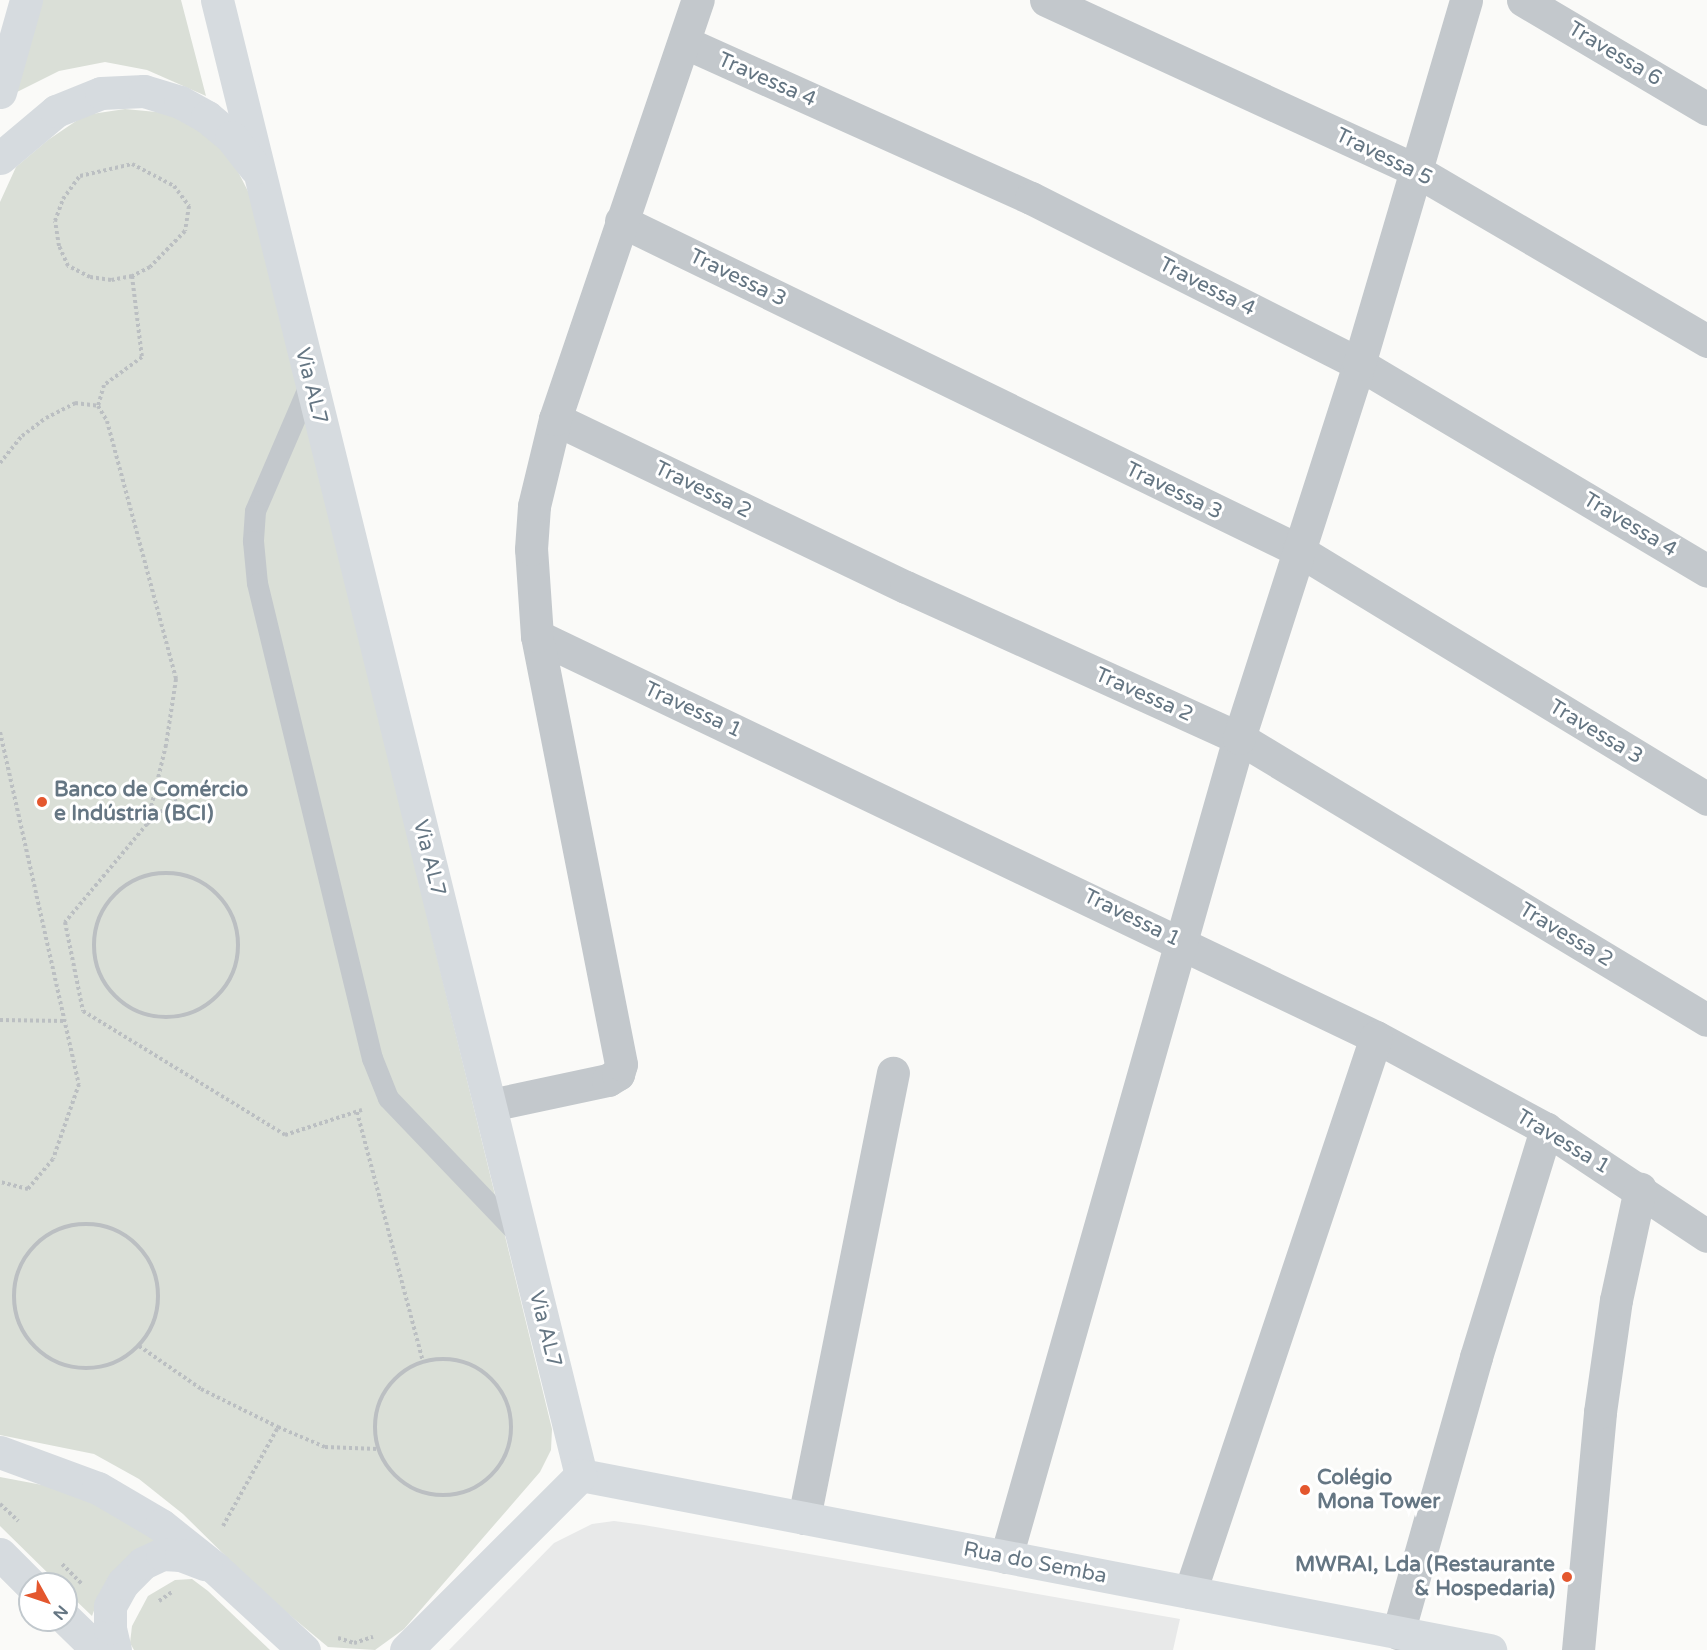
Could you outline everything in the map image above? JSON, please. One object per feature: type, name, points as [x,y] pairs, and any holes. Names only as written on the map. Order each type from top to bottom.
[{"type":"street","points":[[0,92],[26,0]]},
{"type":"street","name":"Via AL7","points":[[217,0],[581,1475]]},
{"type":"street","points":[[491,1105],[608,1080],[618,1074],[621,1064],[537,636],[531,549],[534,506],[555,419],[621,220],[686,43],[698,0]]},
{"type":"street","name":"Travessa 5","points":[[1046,0],[1413,169],[1707,341]]},
{"type":"street","points":[[1006,1557],[1239,738],[1359,364],[1413,169],[1466,0]]},
{"type":"street","name":"Travessa 6","points":[[1523,0],[1707,109]]},
{"type":"street","name":"Travessa 4","points":[[686,43],[1031,198],[1359,364],[1707,571]]},
{"type":"street","points":[[0,158],[56,111],[101,93],[144,91],[180,102],[207,117],[231,136],[263,180]]},
{"type":"street","name":"Travessa 3","points":[[621,220],[1298,550],[1707,799]]},
{"type":"street","name":"Travessa 2","points":[[555,419],[906,587],[1239,738],[1707,1020]]},
{"type":"street","name":"Travessa 1","points":[[537,636],[1181,941],[1377,1037],[1546,1129],[1640,1189],[1707,1236]]},
{"type":"street","points":[[1190,1592],[1377,1037]]},
{"type":"street","points":[[804,1518],[893,1073]]},
{"type":"street","points":[[1398,1633],[1476,1357],[1546,1129]]},
{"type":"street","points":[[1578,1650],[1600,1413],[1616,1300],[1640,1189]]},
{"type":"street","points":[[0,1452],[98,1488],[160,1525],[215,1568],[304,1650]]},
{"type":"street","points":[[406,1650],[581,1475]]},
{"type":"street","name":"Rua do Semba","points":[[581,1475],[1490,1650]]},
{"type":"street","points":[[0,1554],[18,1572]]},
{"type":"street","points":[[116,1650],[110,1628],[110,1606],[123,1583],[143,1563],[162,1554],[181,1555],[215,1568]]},
{"type":"street","points":[[78,1630],[99,1650]]},
{"type":"lane","points":[[310,383],[255,512],[253,541],[257,583],[372,1058],[388,1098],[524,1240]]},
{"type":"path","points":[[132,164],[174,186],[189,206],[184,231],[168,252],[132,276],[111,280],[90,277],[68,266],[59,246],[55,221],[63,199],[80,176],[132,164]]},
{"type":"path","points":[[132,276],[142,357],[104,385],[98,406],[107,421],[176,679],[166,745],[147,824]]},
{"type":"path","points":[[0,462],[22,436],[46,418],[75,403],[98,406]]},
{"type":"path","points":[[0,732],[79,1084],[53,1159],[28,1189],[0,1182]]},
{"type":"path","points":[[192,785],[147,824],[64,922],[83,1011],[285,1135],[369,1107]]},
{"type":"path","points":[[155,873],[180,873],[204,882],[221,897],[233,915],[239,938],[237,960],[229,982],[214,999],[195,1011],[173,1017],[150,1016],[129,1007],[110,991],[98,969],[93,944],[98,919],[111,898],[131,881],[155,873]]},
{"type":"path","points":[[0,1020],[65,1021]]},
{"type":"path","points":[[357,1112],[423,1362]]},
{"type":"path","points":[[93,1224],[115,1230],[134,1242],[149,1259],[157,1280],[159,1302],[153,1325],[139,1346],[118,1361],[94,1368],[69,1367],[46,1357],[28,1340],[17,1317],[16,1284],[20,1268],[32,1248],[50,1234],[71,1226],[93,1224]]},
{"type":"path","points":[[139,1346],[201,1389],[278,1427],[325,1447],[378,1449]]},
{"type":"path","points":[[423,1362],[465,1362],[484,1372],[498,1387],[508,1406],[512,1426],[508,1447],[499,1466],[485,1481],[466,1492],[445,1496],[423,1493],[404,1484],[388,1468],[378,1449],[375,1428],[378,1407],[388,1387],[423,1362]]},
{"type":"path","points":[[230,1533],[221,1524],[278,1427]]},
{"type":"path","points":[[153,1606],[180,1588]]},
{"type":"path","points":[[330,1630],[338,1638],[354,1643],[378,1634]]},
{"type":"shaded area","points":[[41,0],[181,0],[206,96],[147,70],[105,62],[59,71],[13,94]]},
{"type":"shaded area","points":[[125,109],[167,113],[203,132],[232,160],[253,201],[552,1429],[551,1450],[540,1472],[404,1629],[375,1650],[328,1647],[262,1592],[183,1514],[139,1479],[94,1454],[0,1435],[0,202],[16,167],[48,140],[85,115]]},
{"type":"shaded area","points":[[0,1477],[90,1494],[160,1543],[101,1592],[92,1616],[78,1603],[78,1572],[47,1572],[0,1526]]},
{"type":"shaded area","points":[[614,1521],[1180,1619],[1173,1650],[449,1650],[554,1543],[592,1524]]},
{"type":"shaded area","points":[[192,1579],[208,1591],[270,1650],[134,1650],[130,1643],[132,1626],[148,1596],[175,1580]]},
{"type":"place","name":"Banco de Comércio e Indústria (BCI)","points":[[42,802]]},
{"type":"place","name":"Colégio Mona Tower","points":[[1305,1490]]},
{"type":"place","name":"MWRAI, Lda (Restaurante & Hospedaria)","points":[[1567,1577]]}]
